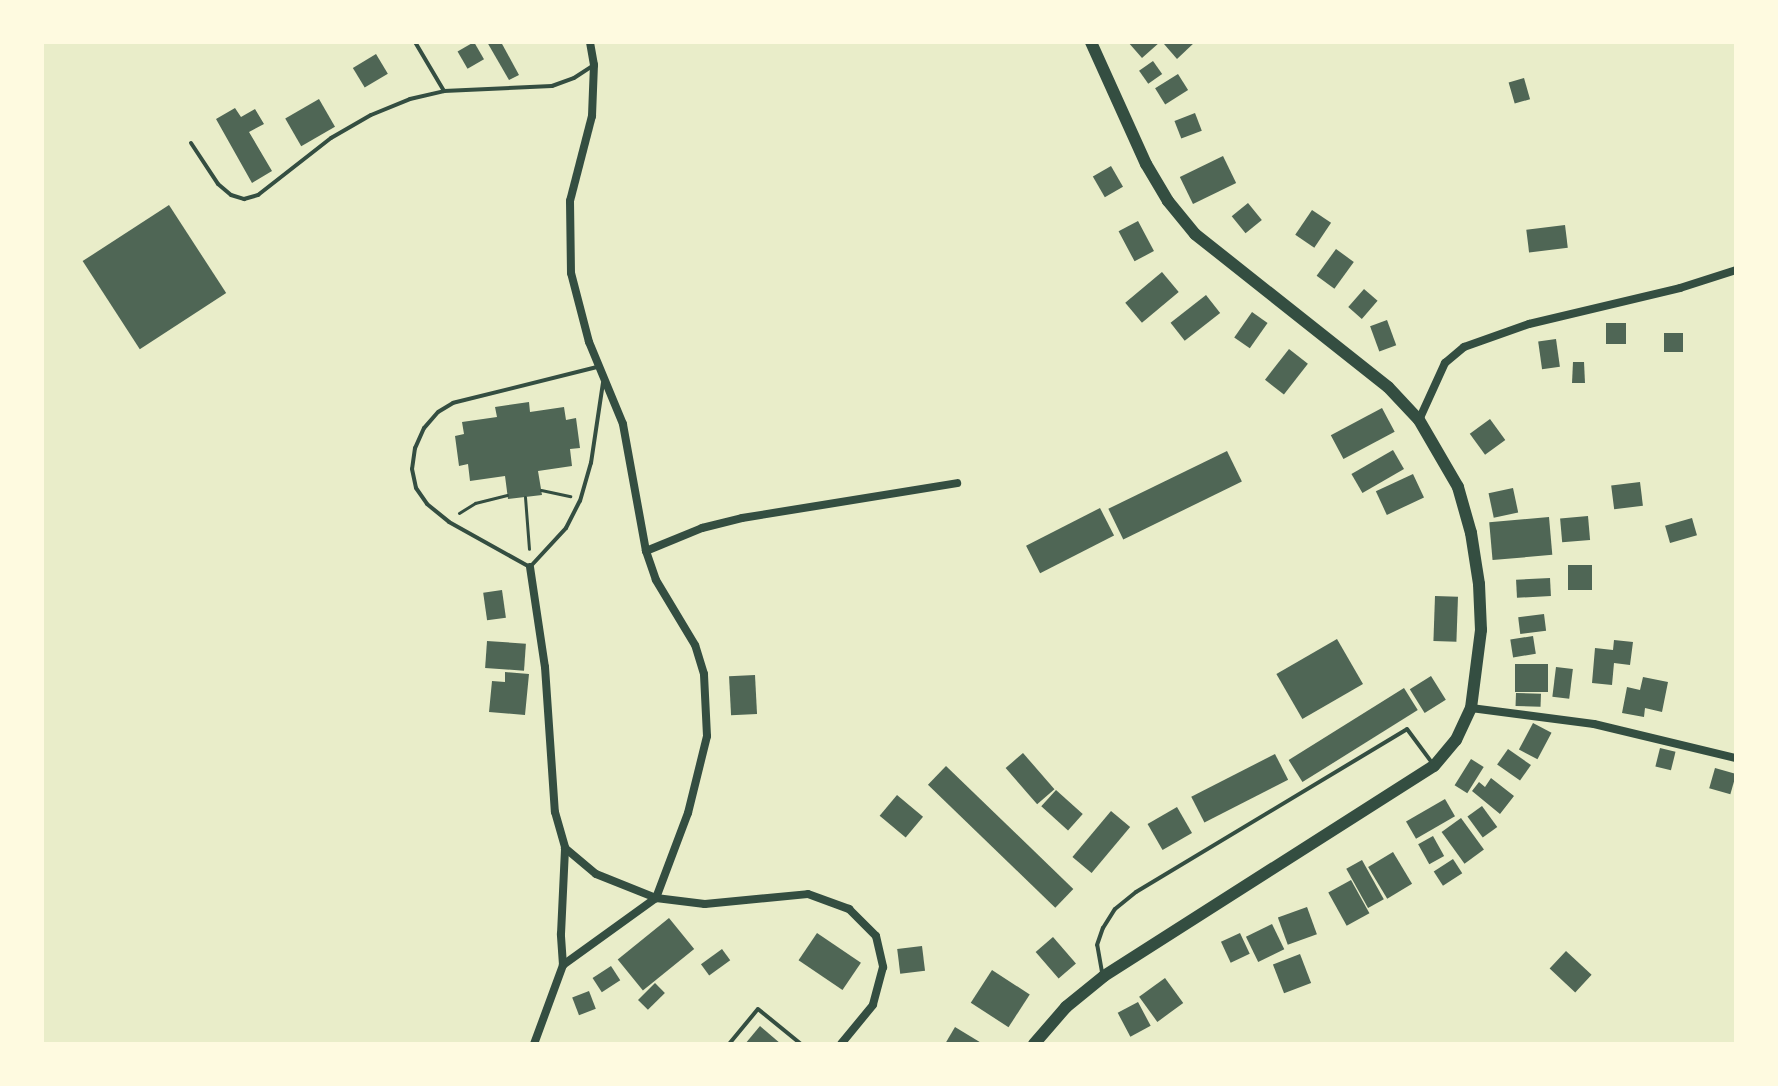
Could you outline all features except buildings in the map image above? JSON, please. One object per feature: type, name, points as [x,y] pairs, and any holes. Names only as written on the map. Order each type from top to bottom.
[{"type":"main road","points":[[1034,1044],[1066,1007],[1104,976],[1434,766],[1456,740],[1471,708],[1481,630],[1479,584],[1471,533],[1458,487],[1419,420],[1388,387],[1195,234],[1168,201],[1146,164],[1091,42]]},
{"type":"street","points":[[563,965],[656,898],[695,785],[707,736],[707,701],[695,645],[656,580],[646,551],[630,452],[578,308],[568,231],[570,201],[592,116],[594,65],[590,42]]},
{"type":"street","points":[[1419,420],[1445,363],[1464,347],[1529,324],[1680,288],[1736,270]]},
{"type":"street","points":[[646,551],[702,528],[742,518],[957,483]]},
{"type":"street","points":[[530,567],[545,667],[555,812],[565,848],[561,934],[563,965],[534,1044]]},
{"type":"street","points":[[1471,708],[1594,724],[1736,758]]},
{"type":"street","points":[[565,848],[596,874],[656,898],[705,904],[808,894],[849,909],[876,936],[883,967],[873,1005],[841,1044]]},
{"type":"lane","points":[[415,42],[444,91]]},
{"type":"lane","points":[[191,143],[218,184],[231,195],[244,199],[258,195],[331,138],[371,115],[444,91],[552,86],[574,78],[594,65]]},
{"type":"lane","points":[[600,366],[453,403],[438,412],[424,428],[412,469],[416,488],[427,504],[449,522],[530,567],[566,528],[580,501],[605,377]]},
{"type":"lane","points":[[1104,976],[1097,945],[1103,928],[1115,909],[1136,892],[1407,729],[1434,766]]},
{"type":"lane","points":[[729,1044],[758,1009],[801,1044]]},
{"type":"path","points":[[541,490],[558,492],[580,501]]},
{"type":"path","points":[[449,522],[475,503],[507,495]]},
{"type":"path","points":[[525,497],[530,567]]}]
